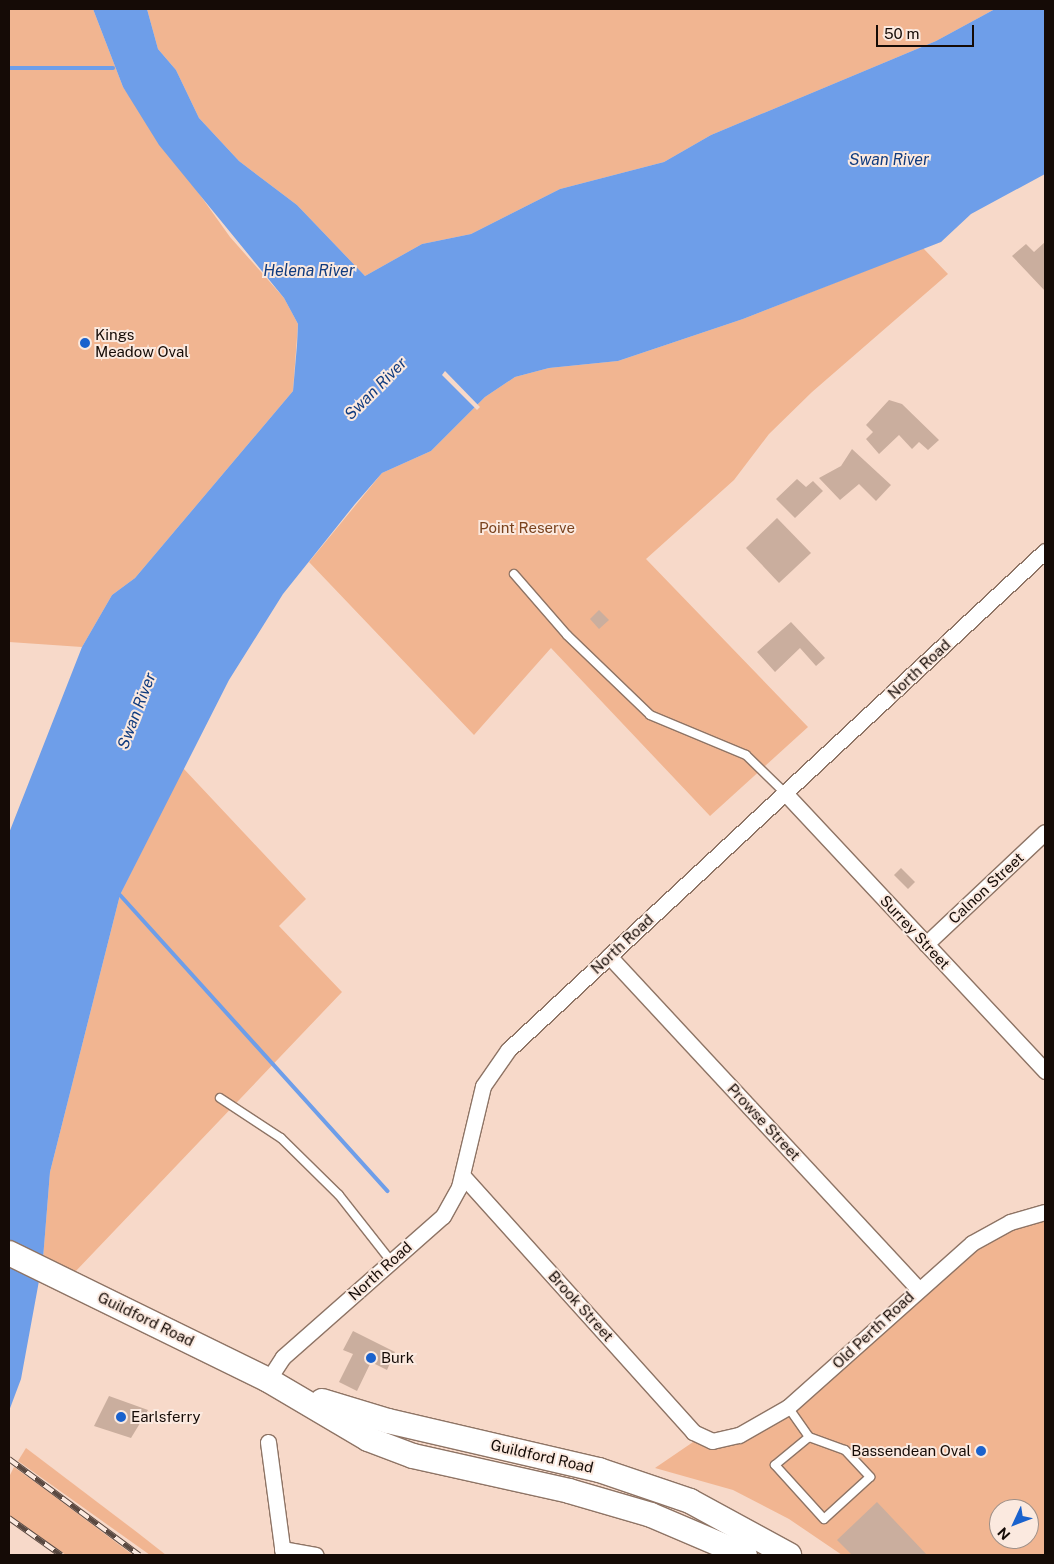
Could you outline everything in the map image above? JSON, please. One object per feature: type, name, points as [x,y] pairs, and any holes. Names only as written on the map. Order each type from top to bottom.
[{"type":"highway","name":"Guildford Road","points":[[9,1253],[155,1322],[275,1384],[368,1439],[413,1456],[569,1491],[651,1515],[745,1555]]},
{"type":"highway","name":"Guildford Road","points":[[275,1384],[388,1421],[599,1470],[690,1501],[789,1555]]},
{"type":"street","name":"North Road","points":[[275,1384],[283,1357],[442,1216],[462,1174],[478,1098],[493,1069],[508,1050],[1045,552]]},
{"type":"street","name":"Surrey Street","points":[[785,793],[1045,1071]]},
{"type":"street","name":"Calnon Street","points":[[926,944],[1045,832]]},
{"type":"street","name":"Prowse Street","points":[[609,956],[918,1288]]},
{"type":"street","name":"Brook Street","points":[[462,1174],[699,1438]]},
{"type":"street","name":"Old Perth Road","points":[[699,1438],[719,1441],[739,1435],[788,1407],[918,1288],[984,1235],[1045,1212]]},
{"type":"street","points":[[268,1442],[283,1552],[315,1555]]},
{"type":"lane","points":[[514,574],[567,635],[650,715],[746,755],[785,793]]},
{"type":"lane","points":[[220,1098],[281,1138],[339,1195],[391,1261]]},
{"type":"lane","points":[[788,1407],[809,1437],[845,1450],[870,1477],[824,1519],[775,1465],[809,1437]]},
{"type":"green space","points":[[9,9],[93,9],[123,87],[230,237],[284,298],[298,324],[293,391],[135,578],[112,595],[82,647],[9,642]]},
{"type":"green space","points":[[147,9],[995,9],[936,41],[711,135],[664,162],[560,189],[471,234],[422,244],[365,276],[297,205],[239,161],[199,118],[176,70],[158,49]]},
{"type":"green space","name":"Point Reserve","points":[[923,248],[948,274],[812,392],[769,434],[734,480],[646,559],[808,727],[710,816],[551,648],[474,735],[309,562],[382,473],[431,451],[485,397],[515,377],[549,368],[618,361],[743,319]]},
{"type":"green space","points":[[183,768],[306,899],[279,926],[342,992],[74,1273],[43,1259],[50,1172],[120,895]]},
{"type":"green space","points":[[1045,1212],[1045,1555],[842,1555],[789,1519],[733,1490],[655,1468],[699,1438],[750,1430],[951,1259]]},
{"type":"green space","points":[[26,1448],[166,1555],[150,1555],[18,1461]]},
{"type":"green space","points":[[14,1467],[133,1555],[66,1555],[9,1515],[9,1477]]},
{"type":"water","name":"Swan River","points":[[93,9],[147,9],[158,49],[176,70],[199,118],[239,161],[297,205],[365,276],[422,244],[471,234],[560,189],[664,162],[711,135],[936,41],[995,9],[1045,9],[1045,174],[971,214],[941,242],[743,319],[618,361],[549,368],[515,377],[485,397],[431,451],[382,473],[355,504],[283,594],[229,680],[120,895],[50,1172],[43,1259],[21,1379],[9,1411],[9,833],[82,647],[112,595],[135,578],[293,391],[297,345],[298,324],[284,298],[159,145],[123,87]]},
{"type":"pier","points":[[445,371],[480,407],[477,410],[442,375]]},
{"type":"building","points":[[1045,242],[1045,291],[1012,256],[1026,244],[1034,252]]},
{"type":"building","points":[[889,400],[902,404],[939,440],[928,450],[919,442],[912,449],[899,435],[879,454],[866,439],[873,432],[866,425]]},
{"type":"building","points":[[852,449],[891,485],[876,501],[859,484],[840,500],[819,478],[841,466]]},
{"type":"building","points":[[797,479],[806,487],[813,481],[823,491],[795,518],[776,499]]},
{"type":"building","points":[[777,518],[811,553],[779,583],[746,548]]},
{"type":"building","points":[[599,610],[609,620],[599,629],[590,619]]},
{"type":"building","points":[[791,622],[825,658],[816,666],[800,648],[775,672],[757,652]]},
{"type":"building","points":[[901,868],[915,882],[908,889],[894,875]]},
{"type":"building","name":"Burk","points":[[353,1331],[395,1352],[387,1370],[371,1362],[357,1391],[339,1382],[353,1354],[343,1350]]},
{"type":"building","name":"Earlsferry","points":[[109,1396],[148,1410],[131,1438],[94,1426]]},
{"type":"building","points":[[877,1502],[927,1555],[852,1555],[837,1540]]},
{"type":"waterway","points":[[9,68],[113,68]]},
{"type":"waterway","points":[[120,895],[387,1191]]},
{"type":"railway","points":[[9,1459],[139,1555]]},
{"type":"railway","points":[[9,1518],[61,1555]]},
{"type":"place","name":"Kings Meadow Oval","points":[[85,343]]},
{"type":"place","name":"Burk","points":[[371,1358]]},
{"type":"place","name":"Earlsferry","points":[[121,1417]]},
{"type":"place","name":"Bassendean Oval","points":[[981,1451]]},
{"type":"water label","name":"Helena River","points":[[309,271]]}]
